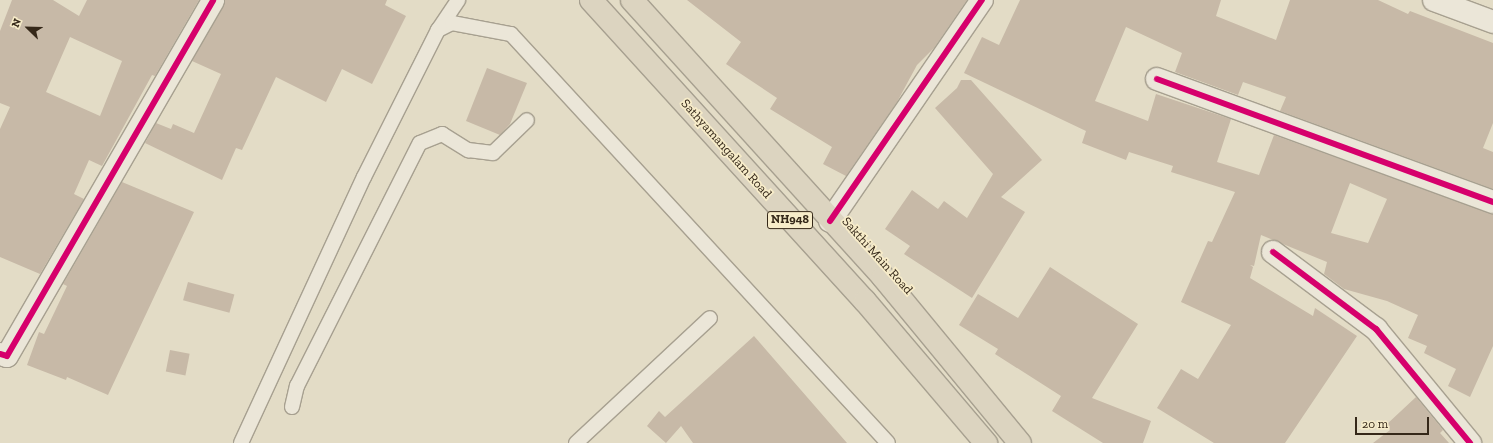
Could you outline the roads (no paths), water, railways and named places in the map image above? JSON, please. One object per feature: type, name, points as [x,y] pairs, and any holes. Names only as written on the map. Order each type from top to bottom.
[{"type":"highway","name":"Sathyamangalam Road","points":[[591,0],[866,301],[986,443]]},
{"type":"highway","name":"Sakthi Main Road","points":[[632,0],[830,221],[883,277],[1020,443]]},
{"type":"street","points":[[0,354],[7,356],[213,0]]},
{"type":"street","points":[[830,221],[982,0]]},
{"type":"street","points":[[1434,0],[1493,22]]},
{"type":"street","points":[[1157,79],[1493,202]]},
{"type":"street","points":[[1273,252],[1376,329],[1470,443]]},
{"type":"lane","points":[[241,443],[364,177],[438,30],[458,0]]},
{"type":"lane","points":[[438,30],[452,23],[511,34],[888,443]]},
{"type":"lane","points":[[292,408],[298,386],[420,143],[442,134],[468,150],[493,153],[527,120]]},
{"type":"lane","points":[[576,443],[710,318]]}]
